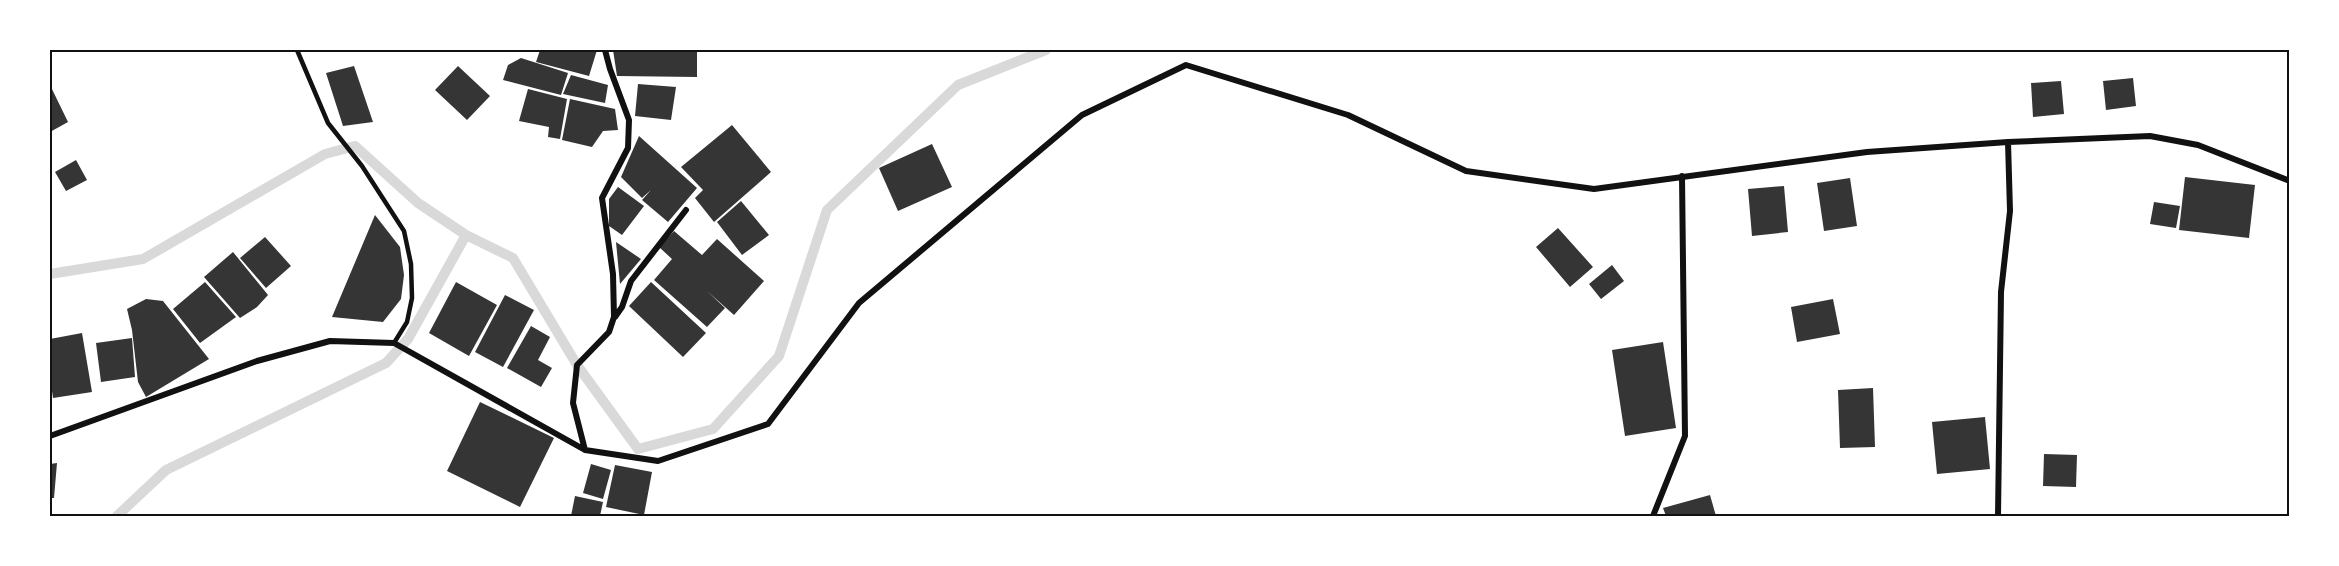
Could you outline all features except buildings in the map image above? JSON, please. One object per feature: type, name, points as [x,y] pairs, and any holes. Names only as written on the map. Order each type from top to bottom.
[{"type":"street","points":[[585,450],[573,403],[577,365],[609,332],[614,317],[613,274],[602,198],[628,148],[628,120],[605,50]]},
{"type":"street","points":[[50,436],[257,361],[330,341],[394,343],[585,450],[658,461],[768,424],[859,303],[1082,115],[1186,65],[1347,115],[1467,171],[1594,189],[1867,152],[2008,142],[2150,136],[2198,145],[2289,181]]},
{"type":"street","points":[[1998,516],[2001,292],[2010,211],[2008,142]]},
{"type":"street","points":[[1653,516],[1675,466],[1685,436],[1682,176]]},
{"type":"street","points":[[614,317],[622,307],[631,281],[686,210]]},
{"type":"lane","points":[[297,50],[328,123],[362,166],[404,231],[411,264],[412,298],[407,321],[394,343]]},
{"type":"waterway","points":[[50,274],[143,259],[325,154],[355,146],[418,203],[466,235],[513,258],[577,365],[638,449],[713,429],[779,356],[827,210],[958,85],[1046,50]]},
{"type":"waterway","points":[[117,516],[166,470],[386,363],[408,339],[466,235]]}]
